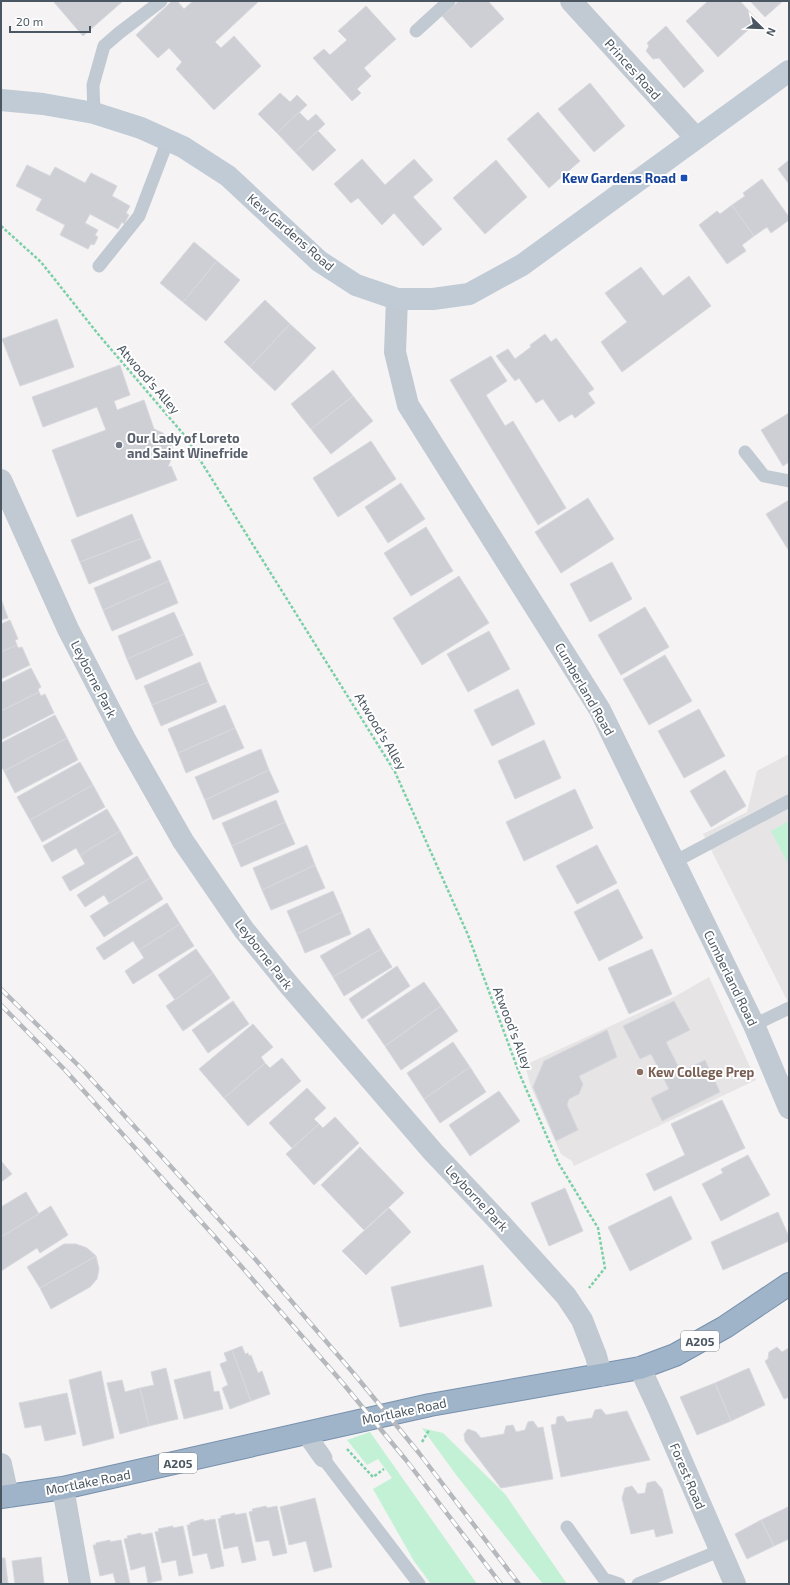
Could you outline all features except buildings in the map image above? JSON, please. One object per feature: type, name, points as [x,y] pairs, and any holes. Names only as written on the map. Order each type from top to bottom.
[{"type":"highway","name":"Mortlake Road","points":[[4,1496],[63,1488],[430,1405],[640,1368],[675,1355],[718,1331],[789,1284]]},
{"type":"main road","name":"Kew Gardens Road","points":[[1,100],[43,104],[94,113],[141,128],[168,140],[183,147],[228,176],[319,260],[356,285],[397,299],[433,299],[469,294],[522,265],[789,71]]},
{"type":"street","name":"Princes Road","points":[[571,1],[696,138]]},
{"type":"street","name":"Cumberland Road","points":[[397,299],[395,352],[408,405],[600,710],[754,1025],[789,1108]]},
{"type":"street","name":"Leyborne Park","points":[[1,480],[68,629],[126,741],[183,841],[244,930],[289,986],[434,1153],[507,1230],[566,1296],[582,1320],[596,1356],[601,1375]]},
{"type":"street","name":"Forest Road","points":[[640,1368],[734,1584]]},
{"type":"street","points":[[306,1434],[321,1455]]},
{"type":"street","points":[[1,1464],[4,1496]]},
{"type":"street","points":[[63,1488],[80,1584]]},
{"type":"lane","points":[[94,113],[93,85],[104,46],[161,1]]},
{"type":"lane","points":[[416,31],[449,1]]},
{"type":"lane","points":[[99,266],[139,216],[168,140]]},
{"type":"lane","points":[[746,452],[764,476],[789,480]]},
{"type":"lane","points":[[674,862],[789,801]]},
{"type":"lane","points":[[754,1025],[789,1008]]},
{"type":"lane","points":[[321,1455],[419,1584]]},
{"type":"lane","points":[[567,1527],[604,1579],[618,1584]]},
{"type":"lane","points":[[638,1584],[719,1551]]},
{"type":"path","name":"Atwood’s Alley","points":[[1,226],[41,262],[98,334],[186,436],[395,772],[468,935],[520,1075],[559,1164],[598,1228],[605,1268],[574,1307]]},
{"type":"path","points":[[321,1455],[344,1446],[373,1477],[384,1469]]},
{"type":"shaded area","points":[[789,754],[789,1004],[703,834],[747,812],[757,771]]},
{"type":"shaded area","name":"Kew College Prep","points":[[709,977],[756,1080],[574,1166],[572,1161],[561,1154],[531,1087],[525,1065],[674,997]]},
{"type":"green space","points":[[789,821],[789,865],[771,831]]},
{"type":"green space","points":[[422,1428],[443,1433],[505,1494],[567,1584],[543,1584],[457,1476]]},
{"type":"green space","points":[[370,1432],[477,1584],[431,1584],[414,1561],[373,1489],[392,1478],[378,1459],[367,1465],[347,1440]]},
{"type":"railway","points":[[1,989],[83,1070],[256,1260],[355,1375],[419,1453],[519,1584]]},
{"type":"railway","points":[[1,1005],[65,1070],[241,1266],[341,1381],[406,1460],[501,1584]]},
{"type":"place","name":"Kew Gardens Road","points":[[684,178]]},
{"type":"place","name":"Our Lady of Loreto and Saint Winefride","points":[[119,445]]},
{"type":"place","name":"Kew College Prep","points":[[640,1072]]}]
